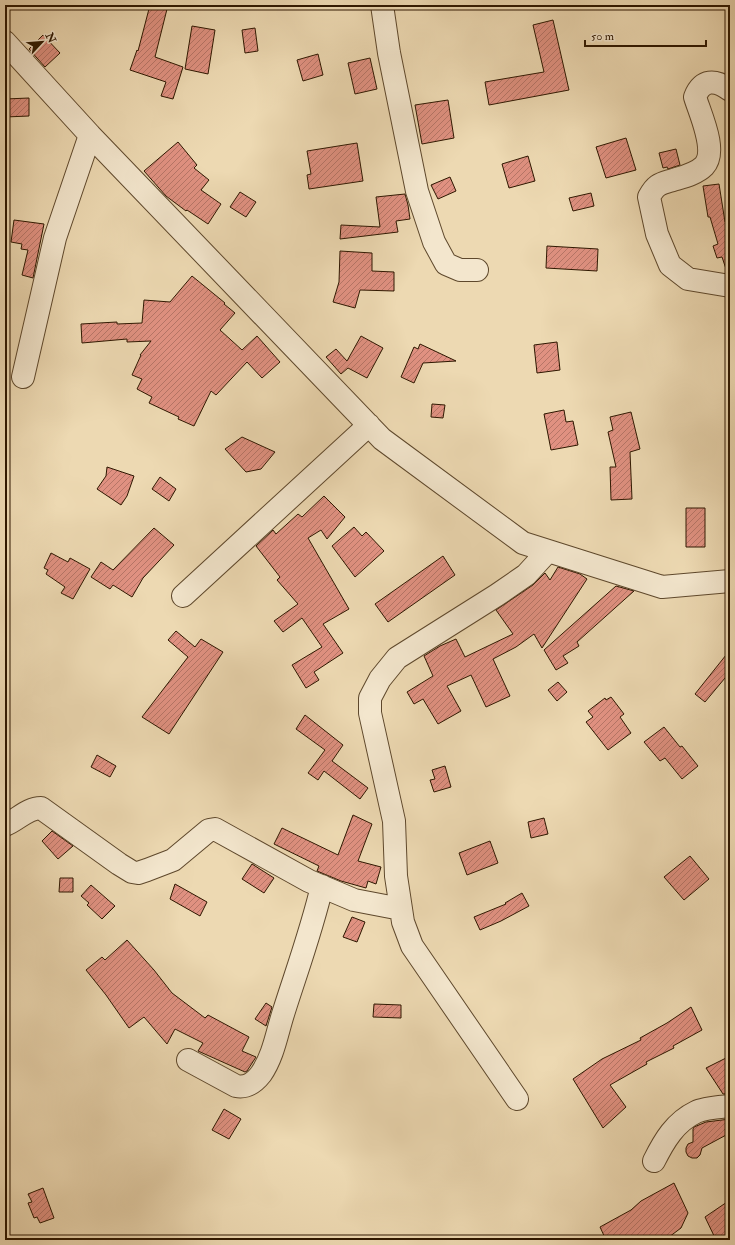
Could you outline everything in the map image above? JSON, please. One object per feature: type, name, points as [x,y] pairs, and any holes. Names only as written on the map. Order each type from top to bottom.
[{"type":"street","points":[[382,5],[389,53],[417,191],[434,242],[446,264],[460,270],[477,270]]},
{"type":"street","points":[[5,42],[90,135],[382,438],[523,543],[662,587],[730,581]]},
{"type":"street","points":[[730,90],[723,85],[710,82],[698,89],[695,97],[708,135],[709,146],[707,159],[704,165],[694,173],[655,187],[649,197],[657,234],[670,265],[688,279],[730,286]]},
{"type":"street","points":[[23,377],[54,238],[90,135]]},
{"type":"street","points":[[182,596],[370,425]]},
{"type":"street","points":[[517,1099],[412,946],[403,922],[396,876],[394,821],[370,713],[370,698],[380,679],[397,658],[497,596],[526,575],[548,550]]},
{"type":"street","points":[[5,825],[14,822],[27,811],[34,808],[41,808],[132,872],[147,870],[173,860],[209,830],[215,828],[309,881],[354,900],[401,909]]},
{"type":"street","points":[[188,1060],[236,1086],[243,1088],[249,1085],[261,1073],[273,1048],[314,920],[322,886]]},
{"type":"street","points":[[654,1161],[663,1143],[675,1127],[697,1112],[730,1106]]},
{"type":"building","points":[[150,5],[168,5],[155,57],[183,67],[173,99],[161,96],[166,82],[130,70],[137,50],[138,51]]},
{"type":"building","points":[[553,20],[569,90],[489,105],[485,82],[544,72],[533,25]]},
{"type":"building","points":[[192,26],[215,30],[208,74],[185,69]]},
{"type":"building","points":[[255,28],[258,51],[245,53],[242,30]]},
{"type":"building","points":[[43,35],[60,53],[45,67],[29,49]]},
{"type":"building","points":[[318,54],[323,75],[303,81],[297,60]]},
{"type":"building","points":[[370,58],[377,89],[355,94],[348,63]]},
{"type":"building","points":[[29,98],[29,116],[5,117],[5,99]]},
{"type":"building","points":[[448,100],[454,138],[422,144],[415,105]]},
{"type":"building","points":[[626,138],[636,170],[606,178],[596,147]]},
{"type":"building","points":[[178,142],[197,165],[194,168],[209,180],[201,190],[221,204],[208,224],[187,210],[186,211],[166,196],[144,171]]},
{"type":"building","points":[[357,143],[363,181],[309,189],[307,175],[311,174],[307,151]]},
{"type":"building","points":[[676,149],[680,165],[668,169],[667,167],[663,168],[659,153]]},
{"type":"building","points":[[528,156],[535,181],[509,188],[502,164]]},
{"type":"building","points":[[450,177],[456,191],[438,199],[431,185]]},
{"type":"building","points":[[719,184],[725,222],[730,221],[730,272],[727,272],[722,257],[717,258],[713,246],[718,244],[710,217],[708,217],[703,186]]},
{"type":"building","points":[[240,192],[256,202],[246,217],[230,207]]},
{"type":"building","points":[[591,193],[594,206],[573,211],[569,198]]},
{"type":"building","points":[[405,194],[410,219],[396,221],[398,232],[340,239],[341,225],[380,227],[376,197]]},
{"type":"building","points":[[14,220],[44,224],[33,278],[22,275],[28,250],[21,249],[22,244],[11,242]]},
{"type":"building","points":[[547,246],[598,249],[597,271],[546,268]]},
{"type":"building","points":[[340,251],[372,253],[372,271],[394,272],[394,291],[360,290],[355,308],[333,302],[339,282]]},
{"type":"building","points":[[192,276],[235,313],[220,330],[242,350],[257,336],[280,362],[262,378],[247,362],[216,395],[211,391],[194,426],[149,403],[152,397],[137,389],[142,379],[132,375],[140,355],[151,341],[127,342],[127,339],[82,343],[81,324],[117,322],[117,324],[142,323],[144,300],[170,302]]},
{"type":"building","points":[[361,336],[383,348],[367,378],[348,368],[341,374],[326,357],[336,349],[347,361]]},
{"type":"building","points":[[557,342],[560,370],[537,373],[534,345]]},
{"type":"building","points":[[420,344],[456,361],[423,363],[414,383],[401,377],[414,347],[418,349]]},
{"type":"building","points":[[432,404],[445,405],[443,418],[431,417]]},
{"type":"building","points":[[564,410],[566,422],[573,421],[578,445],[551,450],[544,414]]},
{"type":"building","points":[[631,412],[640,449],[630,452],[632,499],[611,500],[610,467],[616,467],[608,432],[613,430],[610,417]]},
{"type":"building","points":[[242,437],[275,452],[261,469],[246,472],[225,449]]},
{"type":"building","points":[[107,467],[134,476],[127,496],[121,505],[97,489],[106,476]]},
{"type":"building","points":[[160,477],[176,489],[169,501],[152,489]]},
{"type":"building","points":[[324,496],[345,517],[327,539],[321,530],[308,538],[349,609],[323,624],[343,653],[314,672],[319,680],[306,688],[292,665],[322,647],[302,618],[283,632],[274,621],[298,604],[277,580],[280,577],[256,546],[273,530],[276,534],[298,514],[302,517]]},
{"type":"building","points":[[686,508],[705,508],[705,547],[686,547]]},
{"type":"building","points":[[354,527],[362,536],[366,532],[384,551],[355,577],[332,546]]},
{"type":"building","points":[[154,528],[174,545],[143,578],[132,597],[113,585],[110,589],[91,577],[101,562],[113,570]]},
{"type":"building","points":[[51,553],[68,562],[70,558],[90,569],[73,599],[61,593],[65,587],[46,574],[48,570],[44,568]]},
{"type":"building","points":[[443,556],[455,575],[388,622],[375,604]]},
{"type":"building","points":[[558,567],[580,574],[587,579],[542,648],[534,634],[516,647],[493,659],[510,696],[486,707],[471,675],[447,686],[461,711],[438,724],[423,699],[414,704],[407,692],[433,676],[424,656],[440,646],[456,639],[465,657],[513,634],[496,610],[533,585],[545,573],[550,580]]},
{"type":"building","points":[[616,586],[634,591],[577,642],[579,646],[563,656],[568,663],[556,670],[544,650]]},
{"type":"building","points":[[176,631],[195,647],[201,639],[223,652],[169,734],[142,717],[188,657],[168,640]]},
{"type":"building","points":[[730,650],[730,672],[705,702],[695,694]]},
{"type":"building","points":[[558,682],[567,692],[557,701],[548,690]]},
{"type":"building","points":[[611,697],[624,714],[620,717],[631,733],[608,750],[586,722],[593,717],[588,711],[605,698],[606,700]]},
{"type":"building","points":[[305,715],[343,745],[332,761],[368,788],[360,799],[324,771],[318,780],[308,773],[325,750],[296,729]]},
{"type":"building","points":[[664,727],[698,766],[682,779],[665,758],[660,761],[644,742]]},
{"type":"building","points":[[97,755],[116,766],[110,777],[91,767]]},
{"type":"building","points":[[445,766],[451,787],[434,792],[430,780],[435,779],[432,770]]},
{"type":"building","points":[[353,815],[372,824],[358,861],[381,867],[376,884],[368,881],[366,888],[341,881],[317,871],[319,866],[274,844],[282,828],[338,855]]},
{"type":"building","points":[[544,818],[548,834],[531,838],[528,822]]},
{"type":"building","points":[[52,831],[73,846],[58,859],[42,841]]},
{"type":"building","points":[[490,841],[498,863],[467,875],[459,853]]},
{"type":"building","points":[[690,856],[709,879],[684,900],[664,877]]},
{"type":"building","points":[[252,864],[274,878],[264,893],[242,879]]},
{"type":"building","points":[[60,878],[73,878],[73,892],[59,892]]},
{"type":"building","points":[[175,884],[207,902],[200,916],[170,899]]},
{"type":"building","points":[[91,885],[115,906],[102,919],[87,905],[89,903],[81,896]]},
{"type":"building","points":[[522,893],[529,906],[480,930],[474,917],[506,904],[505,903]]},
{"type":"building","points":[[352,917],[365,922],[357,942],[343,937]]},
{"type":"building","points":[[127,940],[172,993],[205,1018],[208,1015],[249,1037],[242,1051],[256,1057],[247,1071],[245,1072],[198,1051],[203,1043],[175,1029],[167,1044],[144,1017],[129,1028],[86,970],[102,957],[105,960]]},
{"type":"building","points":[[266,1003],[272,1007],[266,1026],[255,1019]]},
{"type":"building","points":[[374,1004],[401,1005],[401,1018],[373,1017]]},
{"type":"building","points":[[691,1007],[702,1030],[673,1046],[674,1048],[646,1062],[647,1064],[610,1085],[626,1107],[603,1128],[573,1079],[602,1059],[641,1040],[640,1038],[667,1023]]},
{"type":"building","points":[[730,1056],[730,1094],[723,1094],[706,1068]]},
{"type":"building","points":[[224,1109],[241,1119],[229,1139],[212,1130]]},
{"type":"building","points":[[730,1119],[730,1125],[725,1129],[728,1134],[702,1148],[700,1155],[697,1158],[688,1156],[686,1148],[688,1144],[693,1142],[694,1127],[706,1122]]},
{"type":"building","points":[[674,1183],[688,1213],[681,1228],[665,1240],[606,1240],[600,1227],[631,1210],[641,1201]]},
{"type":"building","points":[[43,1188],[54,1218],[40,1223],[37,1217],[34,1218],[28,1203],[32,1202],[28,1194]]},
{"type":"building","points":[[730,1200],[730,1240],[716,1240],[705,1217]]}]
